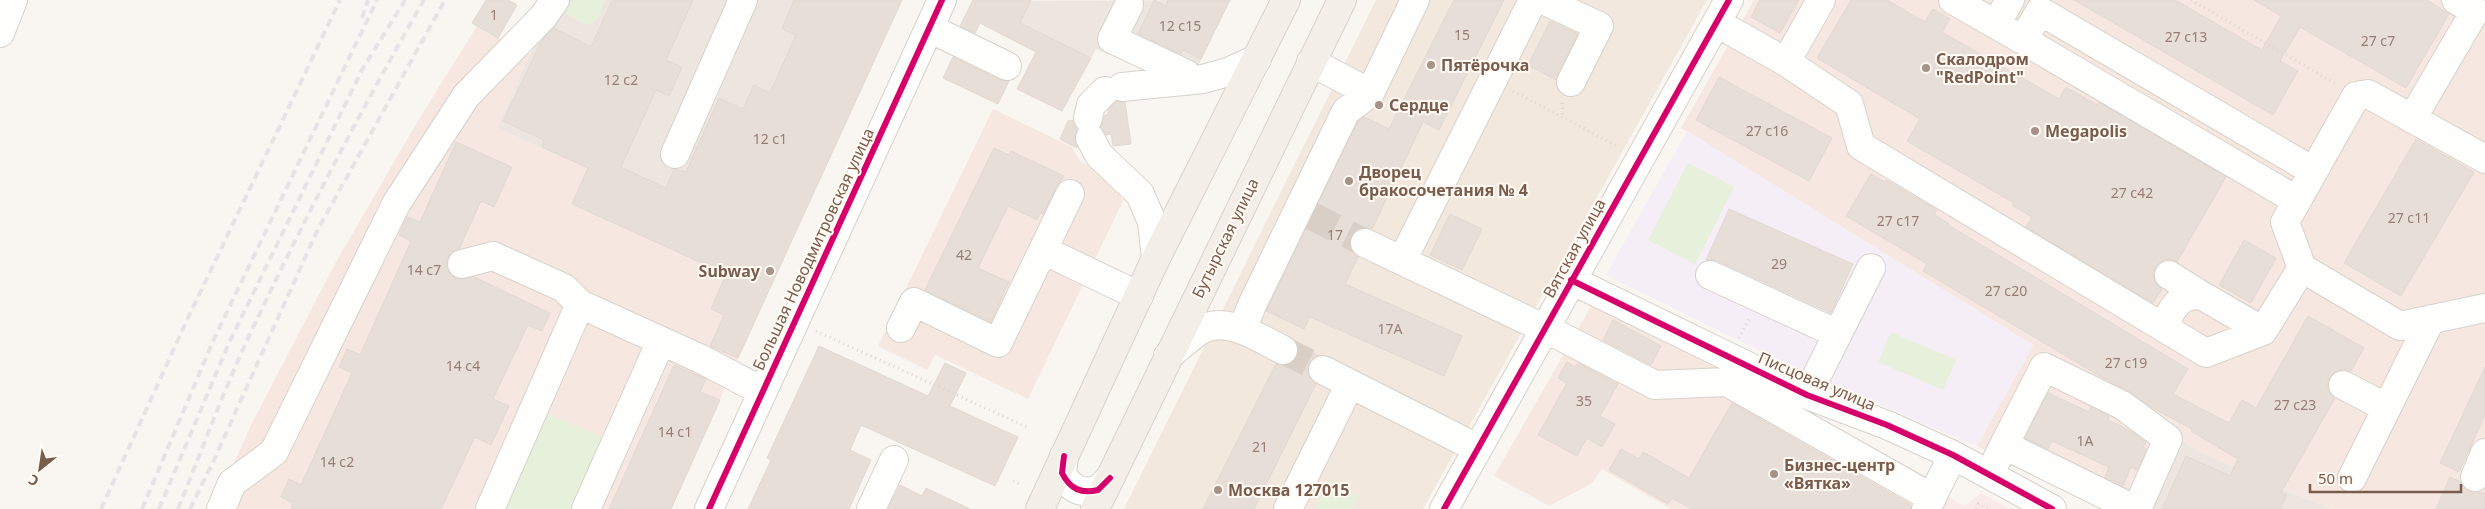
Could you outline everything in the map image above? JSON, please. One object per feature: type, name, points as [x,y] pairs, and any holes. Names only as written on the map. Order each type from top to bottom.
[{"type":"main road","points":[[1040,509],[1156,258],[1286,0]]},
{"type":"main road","name":"Бутырская улица","points":[[1095,509],[1342,0]]},
{"type":"street","points":[[0,33],[13,0]]},
{"type":"street","points":[[221,509],[232,483],[274,452],[396,204],[466,96],[543,17],[555,0]]},
{"type":"street","points":[[675,154],[743,0]]},
{"type":"street","name":"Большая Новодмитровская улица","points":[[709,509],[942,0]]},
{"type":"street","points":[[1242,330],[1252,305],[1304,212],[1346,111],[1370,93],[1415,0]]},
{"type":"street","points":[[1402,261],[1533,0]]},
{"type":"street","points":[[1543,0],[1599,26],[1571,82]]},
{"type":"street","points":[[1786,62],[1821,0]]},
{"type":"street","points":[[1953,0],[2296,200]]},
{"type":"street","points":[[1996,24],[2010,0]]},
{"type":"street","points":[[2412,119],[2474,11],[2456,0]]},
{"type":"street","points":[[1129,5],[1112,39],[1186,74],[1187,81]]},
{"type":"street","points":[[2023,40],[2031,5],[2313,171]]},
{"type":"street","points":[[1723,12],[1786,62],[1849,104],[1861,146],[2206,353],[2264,331],[2302,268]]},
{"type":"street","name":"Вятская улица","points":[[1444,509],[1723,12]]},
{"type":"street","points":[[929,28],[1007,66]]},
{"type":"street","points":[[1156,258],[1152,222],[1140,194],[1099,154],[1089,128],[1091,105],[1114,89],[1187,81],[1228,72],[1257,59]]},
{"type":"street","points":[[1311,62],[1370,93]]},
{"type":"street","points":[[2485,159],[2368,94],[2356,96],[2285,222],[2302,268],[2400,326],[2485,308]]},
{"type":"street","points":[[901,328],[914,302],[998,343],[1070,194]]},
{"type":"street","points":[[1365,242],[1544,328],[1655,385],[1727,382],[1929,504],[1953,455]]},
{"type":"street","points":[[1043,250],[1139,296]]},
{"type":"street","points":[[462,264],[493,256],[564,288],[580,304],[661,341],[762,391]]},
{"type":"street","points":[[1807,395],[1871,268]]},
{"type":"street","points":[[1710,275],[1838,334]]},
{"type":"street","points":[[2169,276],[2264,331]]},
{"type":"street","name":"Писцовая улица","points":[[1571,280],[1807,395],[1887,425],[1953,455],[2052,509]]},
{"type":"street","points":[[2164,324],[2176,303],[2189,294],[2201,295]]},
{"type":"street","points":[[490,509],[580,304]]},
{"type":"street","points":[[2352,478],[2431,319]]},
{"type":"street","points":[[1168,356],[1200,330],[1214,325],[1242,330],[1282,350]]},
{"type":"street","points":[[586,509],[661,341]]},
{"type":"street","points":[[1990,475],[2004,445],[2044,368],[2122,405],[2168,439],[2135,509],[2004,445]]},
{"type":"street","points":[[1323,370],[1477,448]]},
{"type":"street","points":[[1288,509],[1350,384]]},
{"type":"street","points":[[2343,385],[2387,408]]},
{"type":"street","points":[[1064,456],[1062,473],[1072,487],[1080,491],[1098,490],[1110,478]]},
{"type":"street","points":[[871,509],[894,460]]},
{"type":"path","points":[[2191,0],[2356,96]]},
{"type":"path","points":[[1492,80],[1617,146]]},
{"type":"path","points":[[1737,340],[1760,298]]},
{"type":"path","points":[[812,330],[1029,428]]},
{"type":"path","points":[[1013,481],[1022,485]]},
{"type":"path","points":[[1976,509],[1978,504],[1988,509]]},
{"type":"shaded area","points":[[564,0],[902,0],[784,255],[497,128],[530,54]]},
{"type":"shaded area","points":[[1230,0],[1195,72],[1166,78],[1096,49],[1091,58],[973,1]]},
{"type":"shaded area","points":[[1376,0],[1707,0],[1423,509],[1124,509]]},
{"type":"shaded area","points":[[1754,0],[2485,0],[2485,509],[2331,509],[2272,485],[2191,447],[2182,440],[2150,509],[2103,509],[1977,446],[2033,345],[1681,128]]},
{"type":"shaded area","points":[[477,26],[530,54],[497,128],[784,255],[671,509],[213,509],[251,425],[336,262],[419,119]]},
{"type":"shaded area","points":[[993,109],[1072,147],[1079,160],[1111,180],[1123,201],[1028,399],[935,355],[927,370],[878,346]]},
{"type":"shaded area","points":[[1687,131],[2033,345],[1977,446],[1816,378],[1606,275]]},
{"type":"shaded area","points":[[1591,306],[1837,427],[1929,478],[1911,509],[1671,509],[1602,469],[1591,484],[1549,506],[1494,476]]},
{"type":"shaded area","points":[[2182,440],[2191,447],[2272,485],[2331,509],[2150,509]]},
{"type":"shaded area","points":[[1925,485],[1965,506],[1981,493],[2009,509],[1911,509]]},
{"type":"green space","points":[[573,0],[605,0],[598,18],[591,24],[581,24],[564,11]]},
{"type":"green space","points":[[1688,163],[1734,187],[1695,264],[1648,240]]},
{"type":"green space","points":[[1891,332],[1956,360],[1943,390],[1878,362]]},
{"type":"green space","points":[[546,413],[606,439],[575,509],[503,509]]},
{"type":"green space","points":[[1330,481],[1360,496],[1353,509],[1315,509]]},
{"type":"building","points":[[486,0],[508,0],[517,5],[498,38],[472,23]]},
{"type":"building","points":[[612,0],[693,0],[666,60],[682,67],[669,96],[656,90],[621,167],[666,188],[674,169],[686,172],[719,98],[743,109],[754,85],[770,93],[796,35],[782,29],[794,0],[902,0],[738,358],[710,346],[724,315],[711,309],[726,274],[572,204],[588,168],[542,147],[544,140],[503,121],[541,42],[554,28],[591,47]]},
{"type":"building","points":[[973,0],[1031,0],[1020,23],[1091,58],[1062,111],[1017,89],[1036,52],[980,23],[975,33],[960,26]]},
{"type":"building","points":[[1154,0],[1166,6],[1168,0],[1230,0],[1201,59],[1183,50],[1181,54],[1138,34]]},
{"type":"building","points":[[1454,0],[1504,0],[1439,130],[1423,122],[1372,229],[1363,228],[1357,230],[1351,236],[1350,245],[1352,252],[1358,257],[1345,284],[1462,336],[1444,376],[1310,317],[1304,329],[1266,311],[1358,121],[1364,117],[1389,129]]},
{"type":"building","points":[[1760,0],[1799,0],[1780,33],[1751,17]]},
{"type":"building","points":[[1851,0],[1887,0],[1925,22],[1933,9],[1950,19],[1942,32],[2059,99],[2066,87],[2097,105],[2099,102],[2226,177],[2177,262],[2170,259],[2162,261],[2156,267],[2153,274],[2155,282],[2162,289],[2153,303],[2026,227],[2032,217],[2012,205],[2014,203],[1907,141],[1920,119],[1817,58]]},
{"type":"building","points":[[2074,0],[2175,0],[2262,50],[2281,16],[2254,0],[2427,0],[2449,14],[2406,88],[2300,27],[2280,61],[2298,71],[2273,115]]},
{"type":"building","points":[[1550,21],[1578,34],[1556,80],[1528,65]]},
{"type":"building","points":[[953,57],[1000,80],[1009,81],[998,104],[943,78]]},
{"type":"building","points":[[1719,77],[1832,138],[1809,181],[1696,120]]},
{"type":"building","points":[[1116,101],[1125,102],[1131,144],[1113,146],[1111,134],[1106,135],[1100,127],[1105,115],[1108,115],[1108,110]]},
{"type":"building","points":[[1073,120],[1077,129],[1074,138],[1077,148],[1060,139],[1068,121]]},
{"type":"building","points":[[2416,139],[2474,172],[2401,296],[2344,263]]},
{"type":"building","points":[[456,142],[512,167],[494,207],[481,201],[459,249],[451,253],[447,259],[447,268],[451,275],[457,279],[474,277],[550,313],[542,331],[528,325],[493,399],[509,406],[491,445],[475,437],[441,509],[291,509],[293,503],[281,497],[289,479],[301,485],[352,373],[339,367],[347,349],[360,355],[411,241],[399,235],[407,217],[420,222]]},
{"type":"building","points":[[994,148],[1009,155],[1011,151],[1064,176],[1056,187],[1043,214],[1040,213],[1037,220],[1008,206],[978,268],[1009,282],[991,322],[925,290]]},
{"type":"building","points":[[1871,174],[1885,182],[1886,180],[1937,210],[1934,214],[1948,225],[2188,369],[2173,394],[2229,423],[2242,400],[2256,408],[2308,316],[2364,348],[2351,371],[2343,369],[2335,372],[2329,378],[2327,386],[2335,398],[2281,493],[2287,495],[2280,509],[2162,509],[2186,456],[2230,476],[2238,459],[2191,431],[2192,429],[2151,407],[2129,391],[2103,378],[1923,271],[1927,264],[1846,216]]},
{"type":"building","points":[[1729,209],[1853,264],[1831,313],[1717,261],[1706,260]]},
{"type":"building","points":[[1450,214],[1482,229],[1462,270],[1430,255]]},
{"type":"building","points":[[2244,240],[2276,258],[2251,303],[2219,285]]},
{"type":"building","points":[[1613,320],[1661,346],[1651,365],[1603,340]]},
{"type":"building","points":[[1297,345],[1319,356],[1309,363],[1307,370],[1310,378],[1316,384],[1254,509],[1203,509],[1276,364],[1284,366],[1292,363],[1297,357]]},
{"type":"building","points":[[819,346],[928,396],[945,363],[966,373],[950,406],[1018,437],[995,486],[861,425],[850,450],[871,460],[849,509],[748,509],[771,460],[767,458]]},
{"type":"building","points":[[1567,362],[1575,367],[1578,363],[1618,384],[1600,416],[1615,424],[1602,447],[1587,438],[1577,456],[1538,435],[1567,383],[1558,378]]},
{"type":"building","points":[[674,365],[706,379],[700,392],[720,400],[671,509],[609,509]]},
{"type":"building","points":[[2485,367],[2485,415],[2459,472],[2440,463]]},
{"type":"building","points":[[2048,393],[2089,412],[2091,407],[2109,416],[2108,420],[2129,430],[2146,442],[2143,447],[2147,449],[2137,470],[2131,467],[2123,486],[2105,477],[2109,467],[2052,441],[2048,449],[2025,438]]},
{"type":"building","name":"Бизнес-центр «Вятка»","points":[[1732,403],[1911,505],[1911,509],[1692,509],[1672,498],[1668,504],[1609,470],[1621,449],[1639,459],[1643,452],[1689,478]]},
{"type":"building","points":[[2450,477],[2461,482],[2469,491],[2485,493],[2485,509],[2436,509]]},
{"type":"building","points":[[900,485],[922,496],[926,488],[970,509],[888,509]]},
{"type":"tunnel","points":[[1310,215],[1365,243]]},
{"type":"tunnel","points":[[1283,350],[1323,370]]},
{"type":"railway","points":[[101,509],[187,320],[340,0]]},
{"type":"railway","points":[[362,18],[368,0]]},
{"type":"railway","points":[[142,509],[214,339],[377,0]]},
{"type":"railway","points":[[159,509],[229,343],[362,70],[405,0]]},
{"type":"railway","points":[[178,509],[227,387],[265,303],[353,128],[424,0]]},
{"type":"railway","points":[[190,509],[318,229],[445,0]]},
{"type":"cycle path","points":[[709,509],[942,0]]},
{"type":"cycle path","points":[[1444,509],[1729,0]]},
{"type":"cycle path","points":[[1571,280],[1807,395],[1887,425],[1953,455],[2052,509]]},
{"type":"cycle path","points":[[1064,456],[1062,473],[1072,486],[1081,491],[1098,490],[1110,478]]},
{"type":"place","name":"Пятёрочка","points":[[1431,65]]},
{"type":"place","name":"Скалодром \"RedPoint\"","points":[[1926,68]]},
{"type":"place","name":"Сердце","points":[[1379,105]]},
{"type":"place","name":"Megapolis","points":[[2035,131]]},
{"type":"place","name":"Дворец бракосочетания № 4","points":[[1349,181]]},
{"type":"place","name":"Subway","points":[[770,271]]},
{"type":"place","name":"Бизнес-центр «Вятка»","points":[[1774,474]]},
{"type":"place","name":"Москва 127015","points":[[1218,490]]}]
